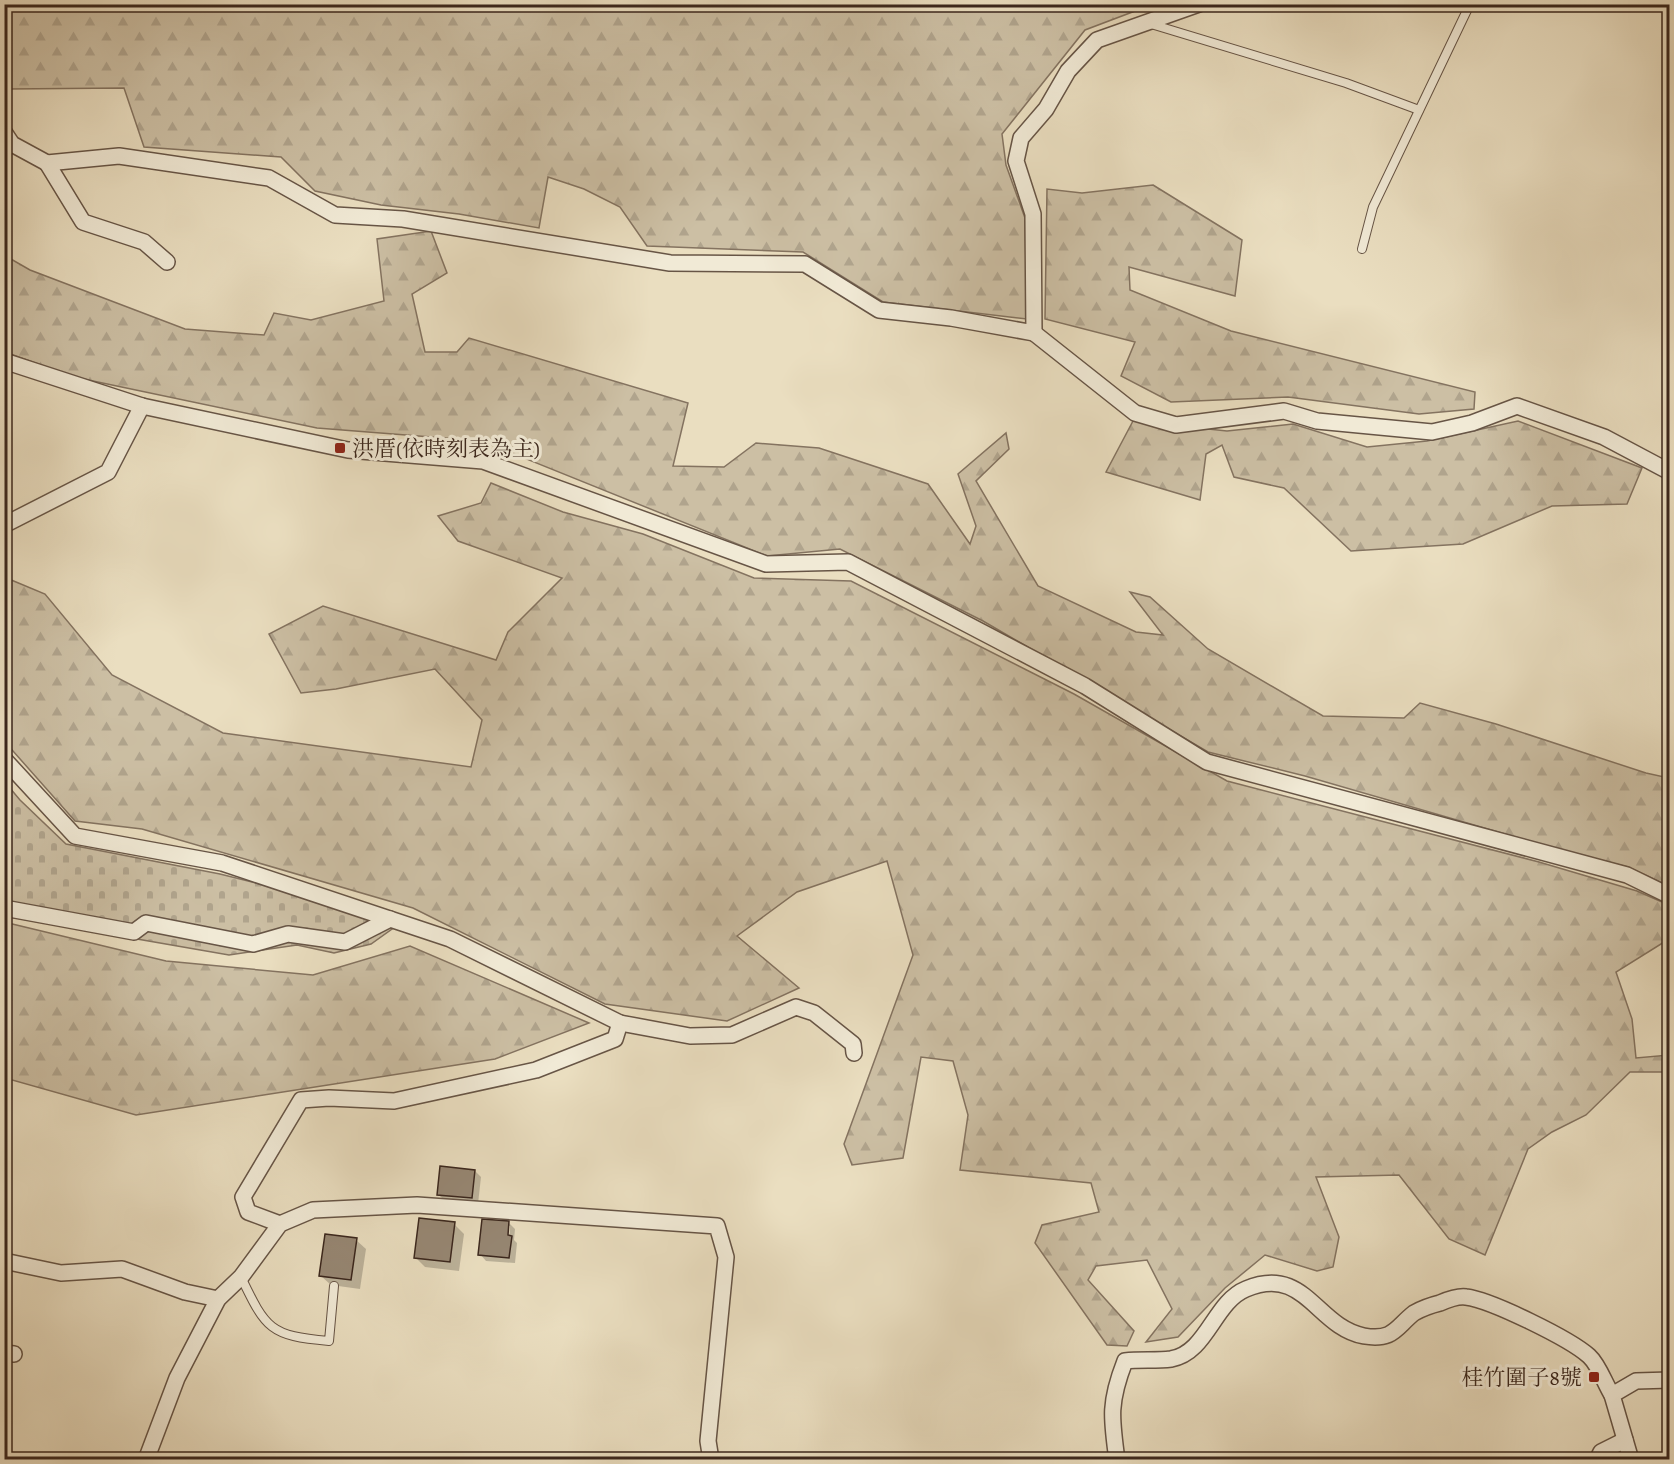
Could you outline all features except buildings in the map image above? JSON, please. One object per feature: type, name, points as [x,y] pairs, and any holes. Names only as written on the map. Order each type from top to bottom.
[{"type":"street","points":[[1034,333],[1033,214],[1016,161],[1021,138],[1046,109],[1068,71],[1097,40],[1199,4]]},
{"type":"street","points":[[4,132],[12,144],[48,163],[83,222],[144,242],[167,262]]},
{"type":"street","points":[[48,163],[119,156],[269,178],[335,215],[403,219],[670,263],[805,264],[879,310],[951,318],[1034,333],[1135,413],[1176,425],[1284,411],[1317,421],[1432,432],[1472,423],[1517,406],[1604,437],[1670,472]]},
{"type":"street","points":[[4,361],[142,406],[348,450],[483,461],[766,564],[848,562],[1085,686],[1207,762],[1627,875],[1670,896]]},
{"type":"street","points":[[4,525],[108,472],[142,406]]},
{"type":"street","points":[[4,759],[75,836],[222,863],[450,939],[620,1023],[690,1036],[732,1035],[796,1007],[814,1014],[853,1044],[855,1053]]},
{"type":"street","points":[[4,908],[134,932],[146,924],[253,944],[288,934],[345,942],[390,919]]},
{"type":"street","points":[[280,1224],[248,1212],[243,1197],[301,1100],[329,1098],[394,1101],[536,1070],[615,1039],[620,1023]]},
{"type":"street","points":[[146,1460],[177,1378],[218,1299],[241,1277],[280,1224],[313,1210],[417,1205],[717,1226],[726,1257],[708,1441],[711,1460]]},
{"type":"street","points":[[4,1261],[61,1273],[122,1269],[185,1292],[218,1299]]},
{"type":"street","points":[[1117,1460],[1110,1414],[1114,1388],[1125,1361],[1171,1359],[1190,1351],[1235,1296],[1246,1289],[1277,1283],[1290,1286],[1310,1298],[1333,1323],[1349,1333],[1370,1337],[1386,1336],[1401,1328],[1415,1313],[1465,1296],[1490,1304],[1535,1324],[1590,1357],[1612,1395],[1630,1460]]},
{"type":"street","points":[[1612,1395],[1636,1382],[1670,1380]]},
{"type":"street","points":[[1597,1460],[1600,1452],[1625,1440]]},
{"type":"lane","points":[[1362,249],[1373,207],[1470,4]]},
{"type":"lane","points":[[1147,23],[1346,83],[1419,110]]},
{"type":"lane","points":[[241,1277],[261,1317],[278,1331],[306,1339],[329,1341],[334,1286]]},
{"type":"green space","points":[[4,5],[1151,5],[1085,30],[1002,134],[1006,165],[1025,218],[1027,319],[883,302],[803,252],[647,246],[620,207],[584,189],[548,177],[539,228],[459,214],[381,205],[315,191],[281,157],[144,147],[124,88],[7,89],[4,82]]},
{"type":"green space","points":[[1153,185],[1242,240],[1235,296],[1129,267],[1130,290],[1231,331],[1475,392],[1474,409],[1419,414],[1288,397],[1171,402],[1121,376],[1135,342],[1045,319],[1047,189],[1082,193]]},
{"type":"green space","points":[[431,231],[447,273],[412,294],[425,352],[457,352],[469,338],[688,403],[673,466],[724,467],[756,443],[819,448],[928,484],[970,544],[976,526],[958,474],[1006,433],[1009,449],[976,481],[1038,586],[1136,632],[1163,635],[1130,592],[1150,597],[1208,649],[1323,716],[1404,718],[1420,703],[1496,724],[1646,773],[1669,778],[1669,886],[1628,867],[1571,853],[1305,776],[1208,752],[983,621],[840,549],[767,556],[482,441],[317,428],[74,377],[5,352],[4,255],[30,270],[185,329],[264,335],[274,313],[311,320],[384,301],[377,239]]},
{"type":"green space","points":[[1133,421],[1227,431],[1293,424],[1367,447],[1427,441],[1518,421],[1642,468],[1627,504],[1552,506],[1463,544],[1351,551],[1284,488],[1234,477],[1222,445],[1206,454],[1200,500],[1106,472]]},
{"type":"green space","points":[[491,483],[563,512],[643,534],[754,578],[851,581],[1074,694],[1227,781],[1539,862],[1637,891],[1669,905],[1669,939],[1616,972],[1632,1019],[1636,1058],[1669,1055],[1669,1072],[1630,1072],[1586,1115],[1552,1132],[1528,1149],[1485,1255],[1449,1239],[1399,1175],[1316,1177],[1339,1237],[1333,1267],[1317,1271],[1265,1255],[1225,1288],[1178,1337],[1146,1342],[1172,1309],[1147,1260],[1096,1266],[1088,1280],[1134,1331],[1127,1346],[1107,1345],[1035,1243],[1042,1225],[1099,1212],[1091,1183],[960,1170],[968,1115],[953,1061],[921,1057],[903,1158],[852,1165],[844,1144],[913,955],[887,861],[797,892],[737,936],[799,988],[727,1021],[605,1004],[413,908],[142,829],[75,821],[5,742],[4,577],[45,594],[112,675],[223,733],[471,767],[482,720],[435,669],[336,689],[301,693],[269,634],[323,606],[496,660],[508,632],[562,578],[458,541],[438,516],[481,503]]},
{"type":"green space","points":[[4,781],[20,800],[66,844],[220,874],[296,893],[399,924],[371,944],[334,953],[297,945],[229,955],[5,916]]},
{"type":"green space","points":[[4,922],[166,961],[313,975],[410,946],[589,1023],[495,1059],[136,1115],[5,1078]]},
{"type":"place","name":"洪厝(依時刻表為主)","points":[[340,448]]},
{"type":"place","name":"桂竹圍子8號","points":[[1594,1377]]}]
